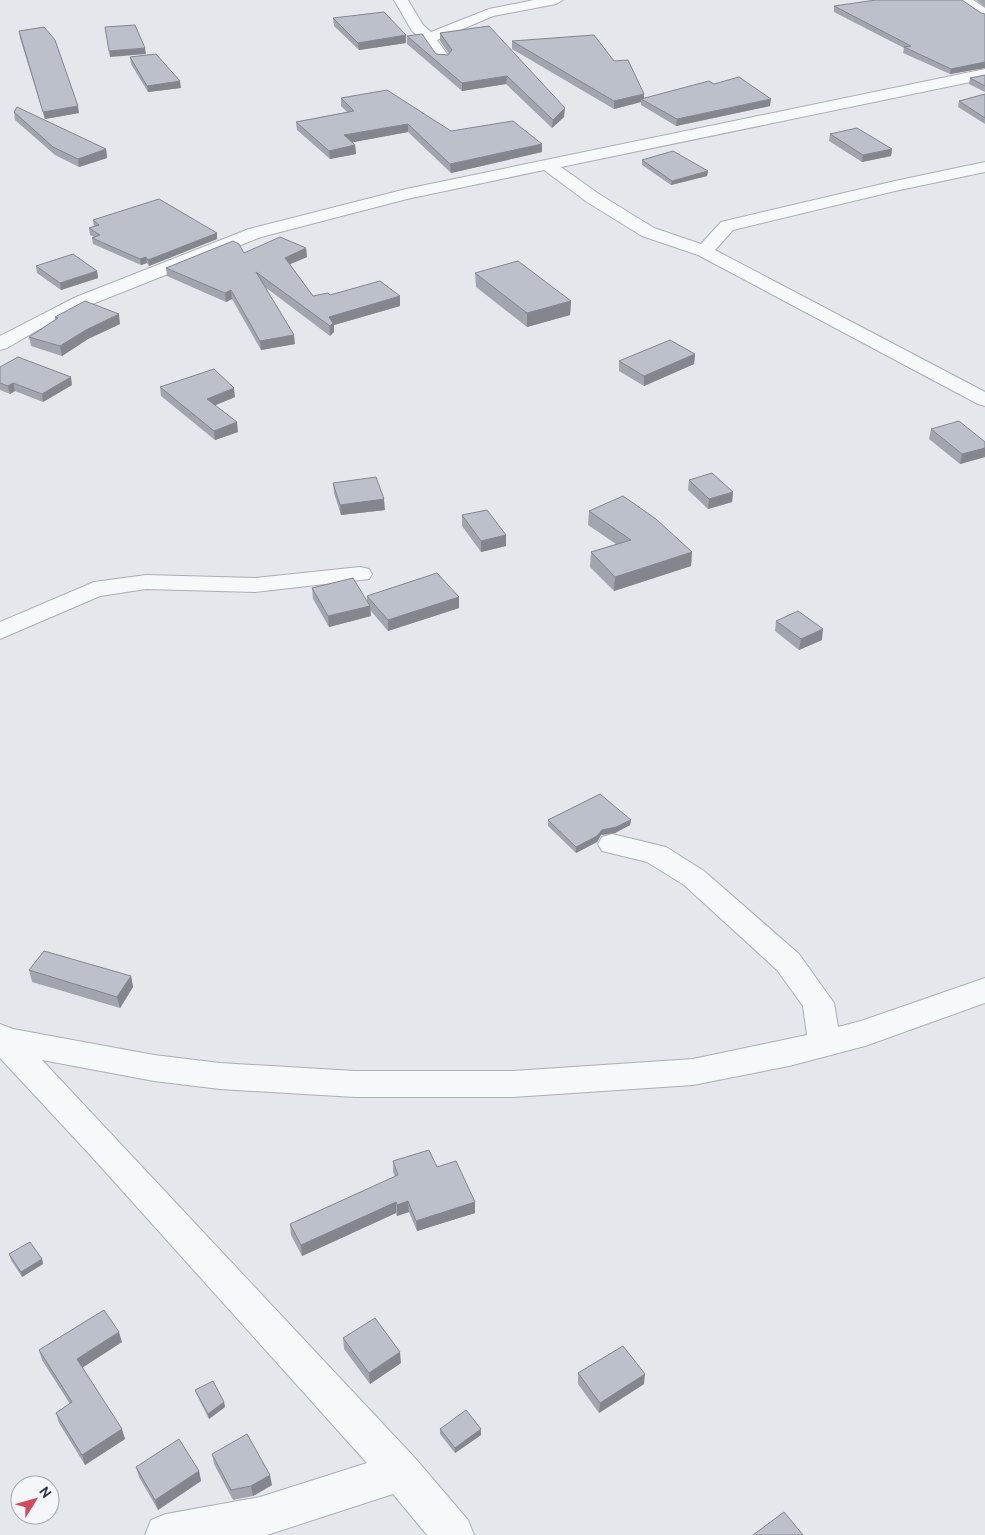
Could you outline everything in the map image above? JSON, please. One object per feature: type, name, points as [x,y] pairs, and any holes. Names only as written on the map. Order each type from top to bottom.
[{"type":"street","points":[[401,0],[418,28],[429,38],[443,58]]},
{"type":"street","points":[[429,38],[489,13],[556,0]]},
{"type":"street","points":[[963,0],[985,14]]},
{"type":"street","points":[[0,344],[29,327],[83,301],[254,233],[406,194],[549,166],[794,112],[985,74]]},
{"type":"street","points":[[549,166],[593,198],[648,232],[704,251],[985,400]]},
{"type":"street","points":[[704,251],[727,226],[895,186],[985,167]]},
{"type":"street","points":[[0,631],[94,589],[146,582],[254,585],[360,574]]},
{"type":"street","points":[[612,844],[656,854],[694,878],[788,962],[818,1003],[825,1044]]},
{"type":"street","points":[[1,1038],[154,1068],[220,1076],[355,1084],[513,1084],[693,1072],[789,1053],[865,1033],[985,990]]},
{"type":"street","points":[[1,1038],[104,1147],[401,1472],[453,1535]]},
{"type":"street","points":[[166,1535],[260,1517],[401,1472]]},
{"type":"building","points":[[876,0],[962,0],[985,14],[985,62],[951,69],[904,47],[911,46],[834,6]]},
{"type":"building","points":[[384,12],[406,35],[358,43],[333,18]]},
{"type":"building","points":[[135,25],[145,48],[109,51],[105,27]]},
{"type":"building","points":[[489,26],[565,108],[553,120],[507,76],[462,83],[407,36],[422,34],[436,54],[448,55],[452,50],[440,33]]},
{"type":"building","points":[[44,27],[55,40],[78,106],[43,112],[19,31]]},
{"type":"building","points":[[594,35],[614,61],[628,60],[644,94],[614,101],[512,41]]},
{"type":"building","points":[[156,54],[180,81],[147,86],[130,57]]},
{"type":"building","points":[[985,75],[985,86],[970,78]]},
{"type":"building","points":[[739,77],[771,99],[677,119],[641,99],[709,81],[714,84]]},
{"type":"building","points":[[387,90],[451,131],[513,121],[542,144],[450,164],[408,124],[344,135],[355,145],[329,151],[296,122],[354,111],[341,98]]},
{"type":"building","points":[[985,94],[985,118],[959,101]]},
{"type":"building","points":[[17,107],[106,149],[78,159],[53,147],[14,112]]},
{"type":"building","points":[[857,128],[892,149],[863,155],[830,134]]},
{"type":"building","points":[[673,151],[708,171],[672,181],[642,160]]},
{"type":"building","points":[[159,199],[217,233],[148,260],[146,257],[140,259],[92,238],[100,235],[89,228],[99,225],[93,220]]},
{"type":"building","points":[[280,237],[306,248],[285,258],[313,296],[328,293],[330,295],[380,281],[400,296],[329,317],[333,323],[330,326],[256,272],[294,335],[260,341],[231,290],[225,293],[166,268],[233,241],[239,244],[244,253]]},
{"type":"building","points":[[73,254],[97,271],[60,283],[36,266]]},
{"type":"building","points":[[518,261],[571,301],[527,313],[475,273]]},
{"type":"building","points":[[85,301],[119,314],[86,330],[60,346],[29,337],[58,318],[55,317]]},
{"type":"building","points":[[670,340],[695,354],[644,376],[619,361]]},
{"type":"building","points":[[18,357],[71,377],[42,394],[13,383],[8,386],[0,383],[0,367]]},
{"type":"building","points":[[214,369],[234,388],[207,399],[237,422],[214,431],[160,387]]},
{"type":"building","points":[[959,421],[985,442],[985,448],[962,454],[931,429]]},
{"type":"building","points":[[712,473],[733,492],[709,499],[689,480]]},
{"type":"building","points":[[376,477],[384,499],[340,505],[333,483]]},
{"type":"building","points":[[623,496],[656,519],[692,552],[615,577],[591,552],[631,540],[589,511]]},
{"type":"building","points":[[487,510],[506,535],[481,541],[462,515]]},
{"type":"building","points":[[437,573],[459,597],[388,620],[367,596]]},
{"type":"building","points":[[353,578],[370,606],[328,616],[312,588]]},
{"type":"building","points":[[798,611],[823,629],[801,639],[776,621]]},
{"type":"building","points":[[600,794],[631,820],[616,827],[602,830],[597,836],[576,847],[548,820]]},
{"type":"building","points":[[44,951],[131,976],[117,997],[29,970]]},
{"type":"building","points":[[429,1150],[437,1167],[456,1161],[475,1202],[416,1221],[408,1201],[397,1205],[396,1202],[301,1245],[290,1224],[398,1175],[393,1161]]},
{"type":"building","points":[[30,1242],[42,1259],[21,1272],[9,1254]]},
{"type":"building","points":[[104,1310],[119,1332],[77,1359],[122,1429],[82,1455],[56,1413],[72,1402],[39,1350]]},
{"type":"building","points":[[375,1318],[400,1352],[369,1373],[343,1338]]},
{"type":"building","points":[[623,1346],[645,1374],[600,1403],[578,1373]]},
{"type":"building","points":[[213,1381],[224,1402],[208,1414],[195,1390]]},
{"type":"building","points":[[466,1410],[481,1429],[455,1448],[440,1429]]},
{"type":"building","points":[[247,1434],[270,1475],[251,1486],[231,1490],[212,1454]]},
{"type":"building","points":[[179,1439],[199,1471],[155,1500],[136,1467]]},
{"type":"building","points":[[784,1512],[803,1535],[753,1535]]}]
